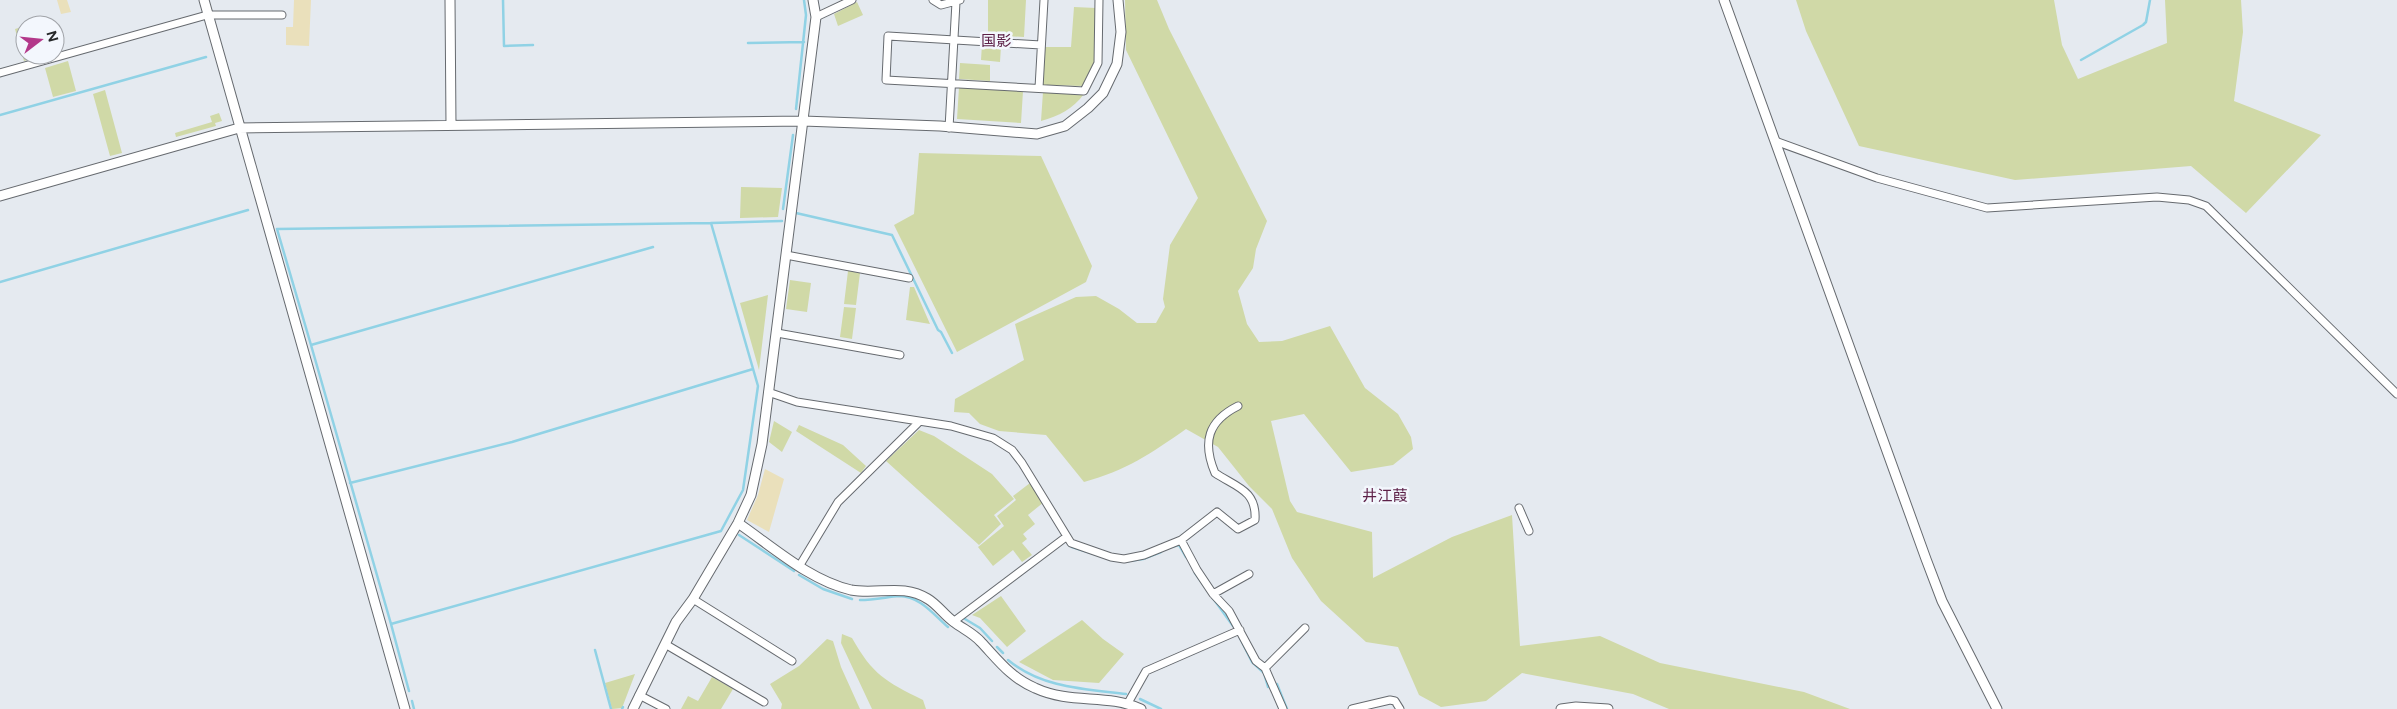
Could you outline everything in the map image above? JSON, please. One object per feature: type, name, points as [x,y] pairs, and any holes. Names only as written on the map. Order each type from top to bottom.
[{"type":"street","points":[[204,0],[405,709]]},
{"type":"street","points":[[450,0],[451,125]]},
{"type":"street","points":[[633,709],[676,622],[693,598],[738,523],[751,495],[757,469],[777,333],[816,17],[813,0]]},
{"type":"street","points":[[816,17],[852,0]]},
{"type":"street","points":[[933,0],[941,5],[958,1],[948,128]]},
{"type":"street","points":[[1039,88],[1044,0]]},
{"type":"street","points":[[1041,45],[888,36],[886,80],[1084,91],[1098,63],[1099,0]]},
{"type":"street","points":[[0,196],[239,128],[803,121],[1037,134],[1065,126],[1103,93],[1117,64],[1120,32],[1118,0]]},
{"type":"street","points":[[1724,0],[1942,601],[1996,709]]},
{"type":"street","points":[[0,73],[207,15],[282,15]]},
{"type":"street","points":[[1776,141],[1877,178],[1987,208],[2158,197],[2189,200],[2206,206],[2397,394]]},
{"type":"street","points":[[786,255],[909,278]]},
{"type":"street","points":[[777,333],[900,355]]},
{"type":"street","points":[[768,392],[797,402],[950,426],[993,438],[1012,450],[1071,543],[1088,550],[1124,559],[1144,555],[1181,540],[1217,512],[1238,529],[1255,520],[1256,507],[1251,498],[1239,487],[1215,473],[1208,447],[1212,428],[1222,414],[1238,406]]},
{"type":"street","points":[[800,565],[838,502],[918,422]]},
{"type":"street","points":[[1519,508],[1529,532]]},
{"type":"street","points":[[738,523],[819,579],[852,590],[912,591],[930,600],[953,622],[980,640],[1011,674],[1034,688],[1074,700],[1101,699],[1128,703],[1141,709]]},
{"type":"street","points":[[953,622],[1066,537]]},
{"type":"street","points":[[1181,540],[1197,570],[1213,594],[1229,611],[1256,661],[1265,668],[1283,709]]},
{"type":"street","points":[[1213,594],[1249,574]]},
{"type":"street","points":[[693,598],[792,661]]},
{"type":"street","points":[[1265,668],[1305,628]]},
{"type":"street","points":[[1128,703],[1146,671],[1240,630]]},
{"type":"street","points":[[665,644],[764,702]]},
{"type":"street","points":[[639,694],[666,709]]},
{"type":"street","points":[[1352,709],[1390,700],[1395,701],[1400,709]]},
{"type":"street","points":[[1560,709],[1576,707],[1608,709]]},
{"type":"green space","points":[[988,0],[1026,0],[1024,37],[988,35]]},
{"type":"green space","points":[[1125,0],[1157,0],[1169,29],[1267,221],[1256,249],[1253,268],[1238,291],[1247,324],[1259,342],[1282,341],[1330,326],[1365,388],[1398,414],[1411,437],[1413,449],[1393,465],[1351,472],[1304,414],[1271,421],[1290,501],[1297,512],[1372,532],[1373,578],[1452,537],[1512,515],[1520,646],[1600,636],[1660,663],[1804,692],[1850,709],[1669,709],[1633,694],[1522,673],[1486,701],[1441,707],[1419,695],[1398,647],[1366,642],[1321,601],[1292,558],[1272,509],[1249,486],[1218,447],[1186,429],[1125,467],[1084,482],[1046,435],[999,431],[980,424],[969,413],[954,412],[955,399],[1024,360],[1015,324],[1076,297],[1096,296],[1119,309],[1137,323],[1156,323],[1165,307],[1163,299],[1170,245],[1198,198],[1126,50]]},
{"type":"green space","points":[[1796,0],[2054,0],[2062,45],[2078,79],[2167,43],[2165,0],[2241,0],[2243,32],[2234,101],[2321,135],[2246,213],[2191,166],[2015,180],[1859,146],[1806,31]]},
{"type":"green space","points":[[857,2],[863,15],[838,26],[834,14]]},
{"type":"green space","points":[[1074,7],[1096,8],[1095,61],[1083,86],[1042,85],[1044,47],[1071,47]]},
{"type":"green space","points":[[982,44],[1001,46],[1000,62],[981,60]]},
{"type":"green space","points":[[68,61],[76,91],[53,97],[45,68],[55,65],[65,65],[65,62]]},
{"type":"green space","points":[[960,63],[990,65],[990,81],[959,79]]},
{"type":"green space","points":[[959,87],[1023,91],[1021,123],[957,119]]},
{"type":"green space","points":[[105,90],[122,153],[110,156],[93,94]]},
{"type":"green space","points":[[1043,92],[1084,94],[1065,111],[1041,121]]},
{"type":"green space","points":[[219,113],[222,121],[215,123],[216,126],[176,137],[175,133],[212,122],[210,116]]},
{"type":"green space","points":[[919,153],[1041,156],[1092,266],[1086,282],[957,352],[894,225],[914,214]]},
{"type":"green space","points":[[741,187],[782,188],[778,217],[740,218]]},
{"type":"green space","points":[[848,271],[860,273],[856,305],[844,304]]},
{"type":"green space","points":[[790,280],[811,283],[807,312],[786,309]]},
{"type":"green space","points":[[910,287],[914,287],[930,324],[906,320]]},
{"type":"green space","points":[[768,295],[759,370],[740,303]]},
{"type":"green space","points":[[844,307],[856,308],[852,339],[840,337]]},
{"type":"green space","points":[[774,421],[792,432],[782,452],[769,442]]},
{"type":"green space","points":[[799,425],[843,445],[866,466],[861,473],[796,431]]},
{"type":"green space","points":[[919,430],[934,436],[992,474],[1014,499],[994,515],[1001,524],[979,545],[886,461]]},
{"type":"green space","points":[[1030,483],[1044,502],[1028,515],[1035,524],[1023,534],[1027,539],[1022,543],[1032,555],[1022,562],[1013,550],[993,566],[978,547],[1004,526],[997,516],[1016,500],[1013,496]]},
{"type":"green space","points":[[1001,596],[1026,631],[1007,647],[980,618],[972,615]]},
{"type":"green space","points":[[1082,620],[1103,639],[1124,654],[1099,683],[1053,680],[1019,662]]},
{"type":"green space","points":[[842,634],[852,638],[867,661],[881,676],[923,700],[926,709],[872,709],[841,643]]},
{"type":"green space","points":[[827,639],[833,641],[841,667],[860,709],[781,709],[782,704],[770,684],[799,666]]},
{"type":"green space","points":[[635,674],[622,708],[612,709],[605,683]]},
{"type":"green space","points":[[712,677],[733,689],[721,709],[681,709],[688,696],[698,701]]},
{"type":"sand","points":[[57,0],[67,0],[71,12],[61,14]]},
{"type":"sand","points":[[294,0],[311,0],[309,46],[286,45],[286,27],[293,27]]},
{"type":"sand","points":[[765,469],[784,479],[769,532],[747,520],[758,495]]},
{"type":"waterway","points":[[503,0],[504,46],[533,45]]},
{"type":"waterway","points":[[796,109],[806,15],[804,0]]},
{"type":"waterway","points":[[2081,60],[2143,25],[2146,22],[2150,0]]},
{"type":"waterway","points":[[748,43],[804,42]]},
{"type":"waterway","points":[[0,115],[206,57]]},
{"type":"waterway","points":[[783,209],[793,135]]},
{"type":"waterway","points":[[0,282],[248,210]]},
{"type":"waterway","points":[[796,213],[892,235],[938,330],[941,332],[952,353]]},
{"type":"waterway","points":[[653,247],[311,345],[391,624],[721,531],[743,490],[758,386],[711,223],[782,221]]},
{"type":"waterway","points":[[311,345],[277,229],[711,223]]},
{"type":"waterway","points":[[350,483],[512,442],[753,369]]},
{"type":"waterway","points":[[739,535],[794,571]]},
{"type":"waterway","points":[[1171,547],[1179,545],[1186,557]]},
{"type":"waterway","points":[[1072,547],[1113,560]]},
{"type":"waterway","points":[[1128,561],[1143,559],[1161,552]]},
{"type":"waterway","points":[[1195,573],[1233,626]]},
{"type":"waterway","points":[[799,575],[823,589],[852,599]]},
{"type":"waterway","points":[[860,600],[899,596],[914,599],[948,627]]},
{"type":"waterway","points":[[965,619],[980,628],[992,641]]},
{"type":"waterway","points":[[391,624],[409,691]]},
{"type":"waterway","points":[[1240,638],[1252,662],[1264,673],[1268,687]]},
{"type":"waterway","points":[[997,647],[1003,653]]},
{"type":"waterway","points":[[595,650],[611,709]]},
{"type":"waterway","points":[[1008,660],[1021,669],[1049,682],[1064,686],[1126,694]]},
{"type":"waterway","points":[[1277,684],[1287,709]]},
{"type":"waterway","points":[[1140,699],[1161,709]]},
{"type":"waterway","points":[[412,701],[414,709]]},
{"type":"district","name":"国影","points":[[996,41]]},
{"type":"district","name":"井江葭","points":[[1385,496]]}]
